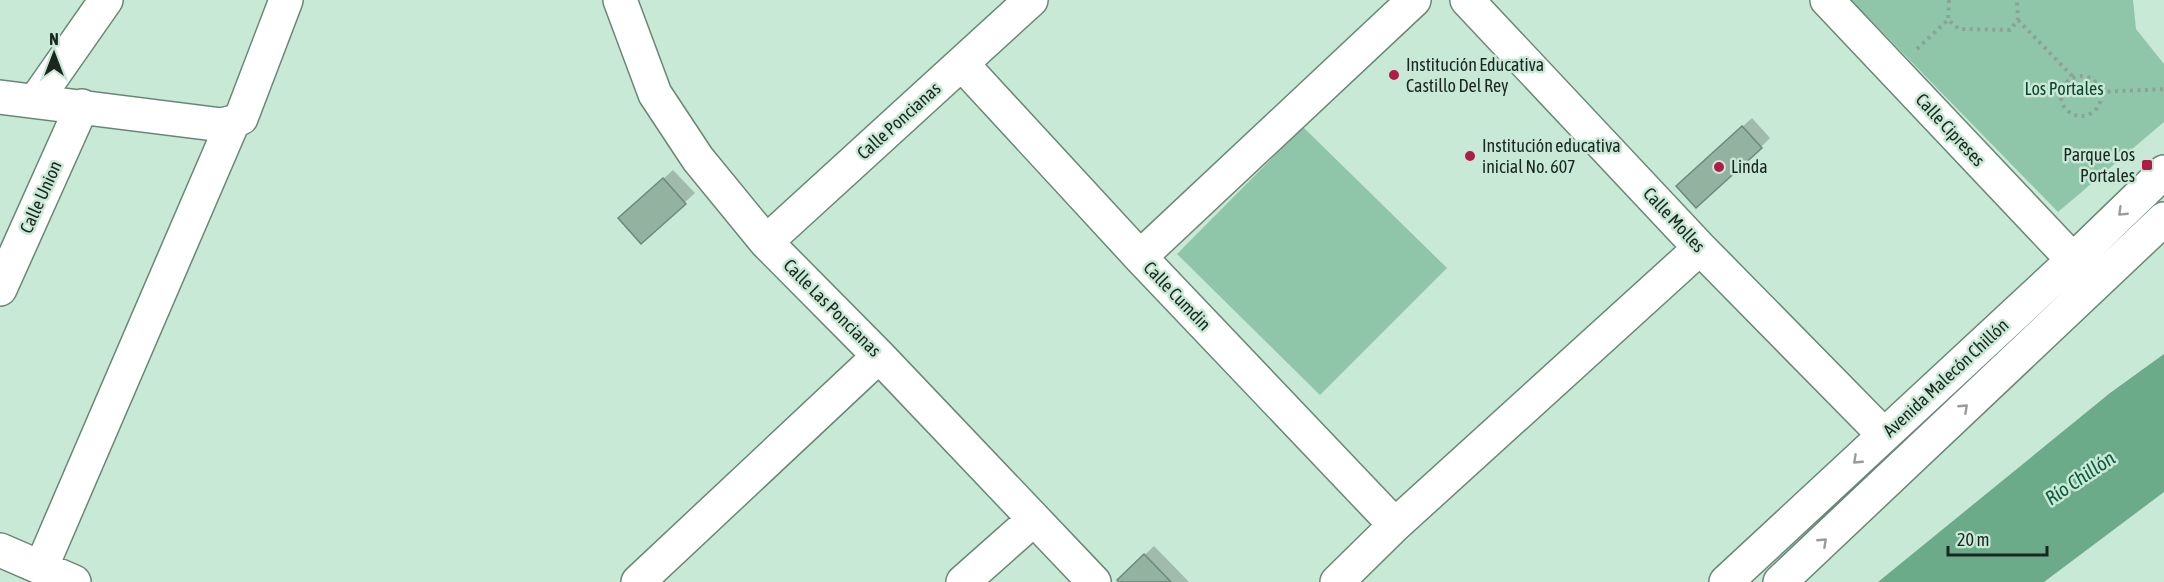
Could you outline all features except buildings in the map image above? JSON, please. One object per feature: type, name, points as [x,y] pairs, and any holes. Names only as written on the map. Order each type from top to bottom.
[{"type":"street","points":[[36,100],[106,0]]},
{"type":"street","points":[[0,97],[222,125],[233,122],[241,118],[286,0]]},
{"type":"street","name":"Calle Poncianas","points":[[766,242],[1030,0]]},
{"type":"street","points":[[1140,257],[1414,0]]},
{"type":"street","name":"Calle Molles","points":[[1467,0],[1700,248],[1884,435]]},
{"type":"street","name":"Calle Cipreses","points":[[1827,0],[2073,260]]},
{"type":"street","name":"Calle Las Poncianas","points":[[622,1],[655,94],[698,159],[766,242],[879,356],[1094,582]]},
{"type":"street","name":"Calle Cumdin","points":[[962,64],[1140,257],[1395,525]]},
{"type":"street","name":"Calle Union","points":[[0,289],[82,106]]},
{"type":"street","points":[[40,568],[233,122]]},
{"type":"street","name":"Avenida Malecón Chillón","points":[[1726,582],[2073,260],[2164,171]]},
{"type":"street","name":"Avenida Malecón Chillón","points":[[1780,582],[2164,219]]},
{"type":"street","points":[[1337,582],[1395,525],[1700,248]]},
{"type":"street","points":[[638,582],[879,356]]},
{"type":"street","points":[[963,582],[1034,519]]},
{"type":"street","points":[[0,550],[74,582]]},
{"type":"path","points":[[1912,54],[1948,20],[1949,0]]},
{"type":"path","points":[[2017,0],[2018,20],[2073,77]]},
{"type":"path","points":[[1948,20],[1959,29],[2010,30],[2018,20]]},
{"type":"path","points":[[2085,76],[2092,80],[2100,92],[2099,104],[2085,115],[2075,115],[2067,110],[2061,95],[2063,87],[2073,77],[2085,76]]},
{"type":"path","points":[[2100,92],[2164,89]]},
{"type":"green space","name":"Los Portales","points":[[1851,0],[2133,0],[2136,29],[2164,64],[2164,122],[2058,212]]},
{"type":"green space","points":[[1303,127],[1447,268],[1320,395],[1177,254]]},
{"type":"water","name":"Río Chillón","points":[[2164,354],[2164,492],[2044,582],[1878,582],[2110,393]]},
{"type":"place","name":"Institución Educativa Castillo Del Rey","points":[[1394,75]]},
{"type":"place","name":"Institución educativa inicial No. 607","points":[[1470,156]]},
{"type":"place","name":"Parque Los Portales","points":[[2147,165]]},
{"type":"place","name":"Linda","points":[[1719,167]]}]
